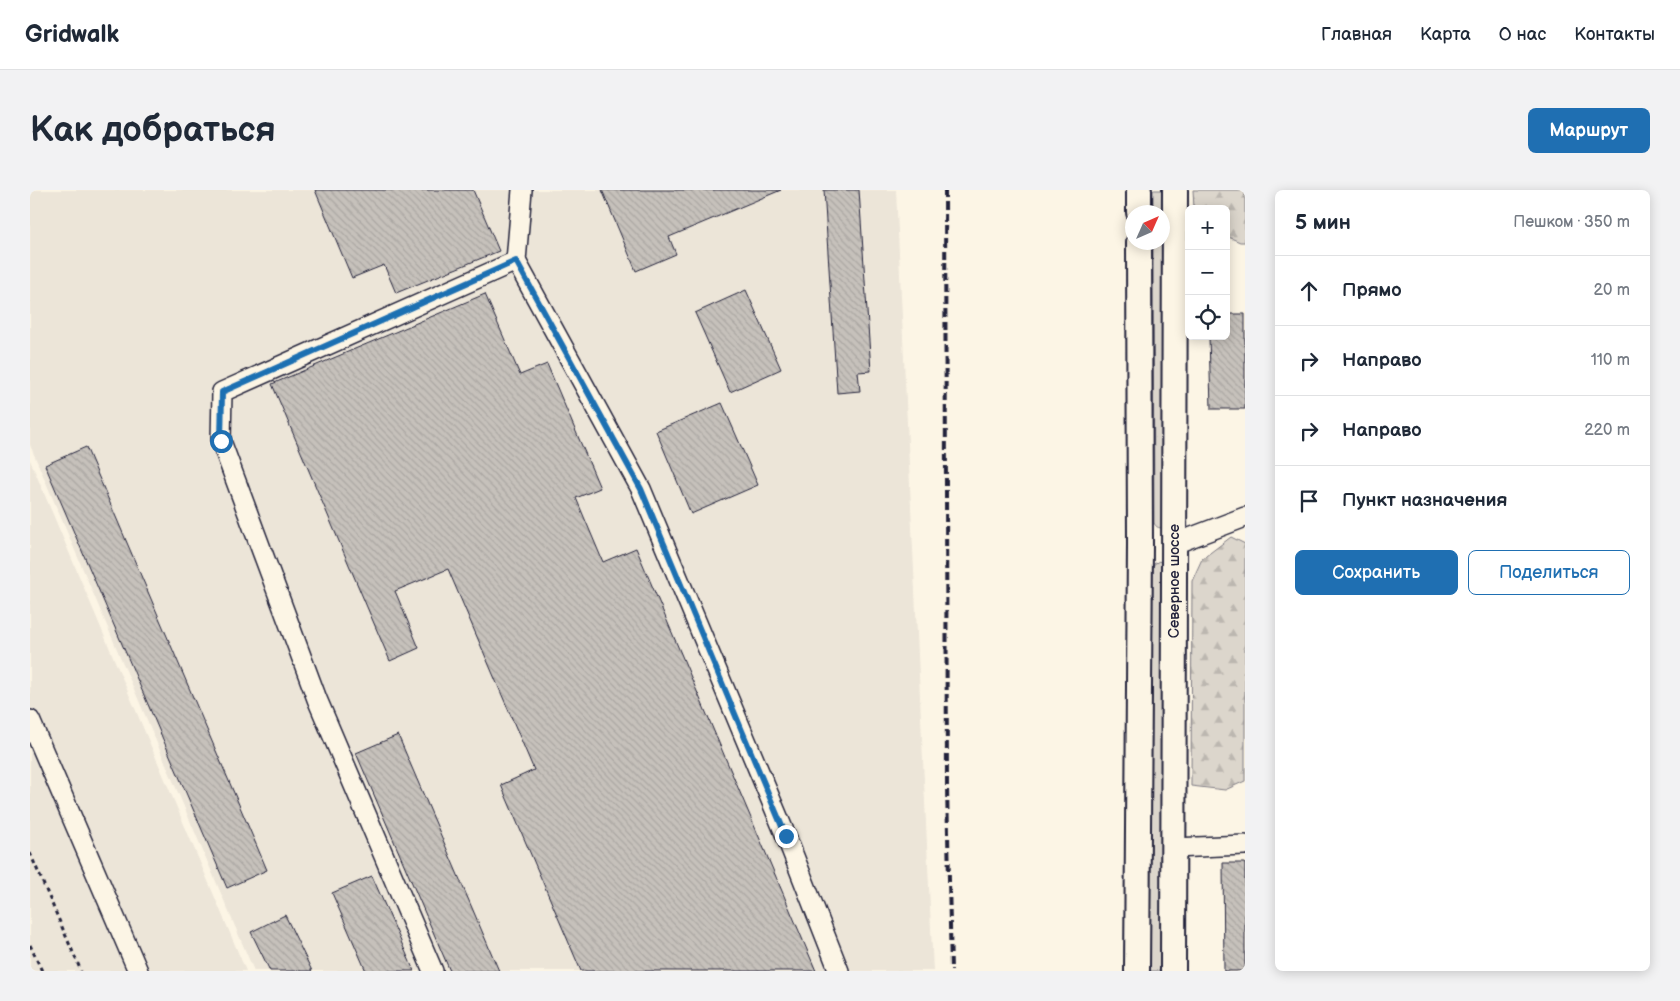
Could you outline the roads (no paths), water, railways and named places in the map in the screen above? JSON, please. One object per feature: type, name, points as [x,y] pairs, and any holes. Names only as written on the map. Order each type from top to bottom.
[{"type":"main road","points":[[1139,190],[1139,205]]},
{"type":"main road","name":"Северное шоссе","points":[[1173,971],[1175,190]]},
{"type":"main road","points":[[1137,971],[1140,250]]},
{"type":"main road","points":[[1140,544],[1174,544]]},
{"type":"lane","points":[[522,190],[516,261],[641,489],[786,836],[839,971]]},
{"type":"lane","points":[[433,971],[318,699],[221,441],[222,392],[516,261]]},
{"type":"lane","points":[[1174,544],[1245,517]]},
{"type":"lane","points":[[30,720],[138,971]]},
{"type":"lane","points":[[1173,848],[1245,845]]},
{"type":"railway","points":[[945,190],[947,788],[951,971]]}]
